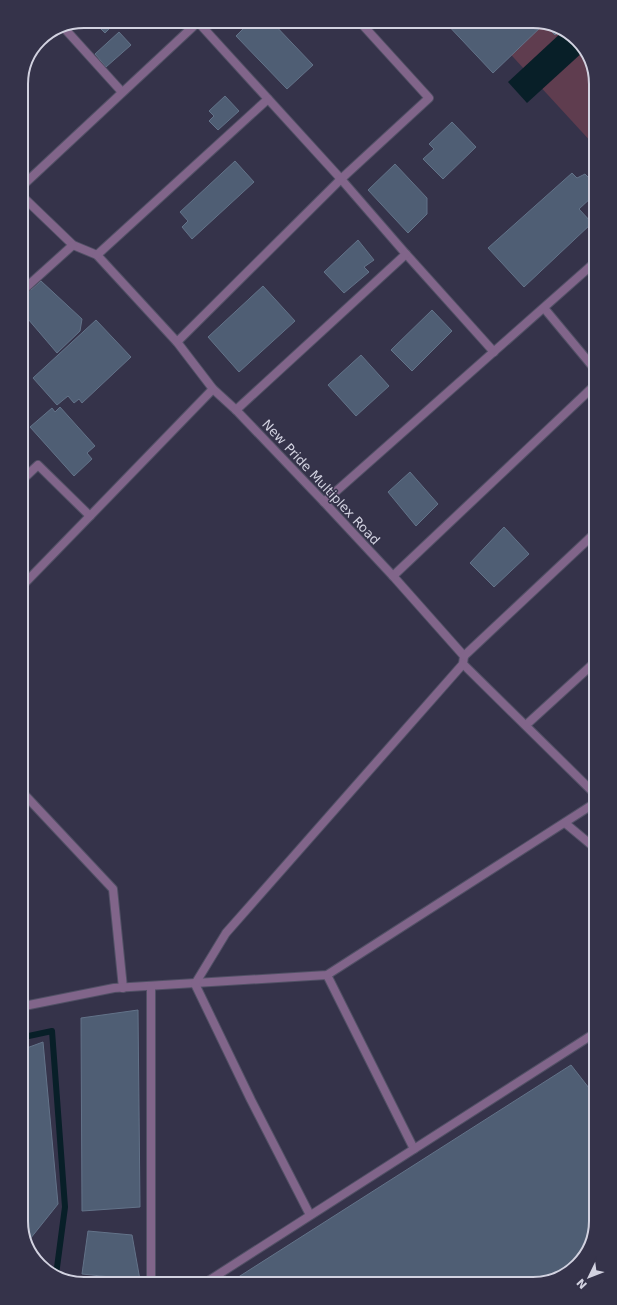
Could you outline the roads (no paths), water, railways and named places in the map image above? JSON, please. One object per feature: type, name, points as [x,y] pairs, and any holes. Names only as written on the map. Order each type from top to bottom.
[{"type":"street","points":[[28,180],[191,28]]},
{"type":"street","points":[[203,28],[341,179],[494,352]]},
{"type":"street","points":[[177,342],[341,179],[429,98],[365,28]]},
{"type":"street","points":[[67,31],[122,92]]},
{"type":"street","points":[[97,255],[268,99]]},
{"type":"street","name":"New Pride Multiplex Road","points":[[28,201],[73,245],[97,255],[177,342],[213,389],[236,410],[324,502],[393,576],[464,660],[589,788]]},
{"type":"street","points":[[28,286],[73,245]]},
{"type":"street","points":[[236,410],[406,254]]},
{"type":"street","points":[[324,502],[589,268]]},
{"type":"street","points":[[544,308],[589,361]]},
{"type":"street","points":[[28,579],[213,389]]},
{"type":"street","points":[[393,576],[589,391]]},
{"type":"street","points":[[28,474],[38,464],[90,516]]},
{"type":"street","points":[[195,984],[226,933],[464,660],[589,539]]},
{"type":"street","points":[[526,725],[589,668]]},
{"type":"street","points":[[28,798],[113,889],[123,988]]},
{"type":"street","points":[[28,1005],[123,988],[328,975],[589,807]]},
{"type":"street","points":[[565,823],[589,843]]},
{"type":"street","points":[[328,975],[414,1149]]},
{"type":"street","points":[[195,984],[251,1100],[310,1215]]},
{"type":"street","points":[[151,986],[151,1277]]},
{"type":"street","points":[[214,1277],[589,1037]]},
{"type":"water","points":[[559,35],[575,47],[581,54],[527,103],[508,82]]},
{"type":"waterway","points":[[28,1036],[52,1031],[65,1207],[57,1269]]}]
